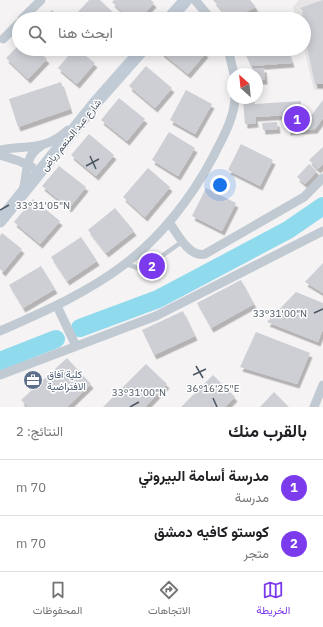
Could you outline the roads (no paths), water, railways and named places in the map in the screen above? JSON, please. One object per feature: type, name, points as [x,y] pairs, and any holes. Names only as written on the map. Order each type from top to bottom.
[{"type":"main road","points":[[175,12],[186,0]]},
{"type":"main road","name":"شارع عبد المنعم رياض","points":[[0,221],[21,198],[98,101],[137,56]]},
{"type":"street","points":[[29,12],[41,0]]},
{"type":"street","points":[[195,0],[205,12]]},
{"type":"street","points":[[3,39],[12,30]]},
{"type":"street","points":[[230,56],[233,68]]},
{"type":"street","points":[[21,198],[26,182],[31,154],[41,146],[59,138],[98,101]]},
{"type":"street","points":[[0,331],[57,306],[89,288],[126,264],[147,245],[189,196],[209,164],[226,133],[234,104]]},
{"type":"street","points":[[0,150],[41,146]]},
{"type":"street","points":[[0,155],[28,164],[38,170],[46,166]]},
{"type":"street","points":[[168,222],[183,242],[195,254],[205,254],[304,197],[323,178]]},
{"type":"street","points":[[0,374],[156,316],[323,231]]},
{"type":"street","points":[[57,306],[76,346]]},
{"type":"street","points":[[314,407],[323,385]]},
{"type":"lane","points":[[126,264],[138,268],[146,268],[183,242]]},
{"type":"waterway","points":[[80,328],[158,299],[288,230],[323,206]]},
{"type":"waterway","points":[[0,361],[56,339]]},
{"type":"place","name":"مدرسة أسامة البيروتي","points":[[297,119]]},
{"type":"place","name":"كوستو كافيه دمشق","points":[[152,266]]},
{"type":"place","name":"كلية آفاق الافتراضية","points":[[33,380]]}]
